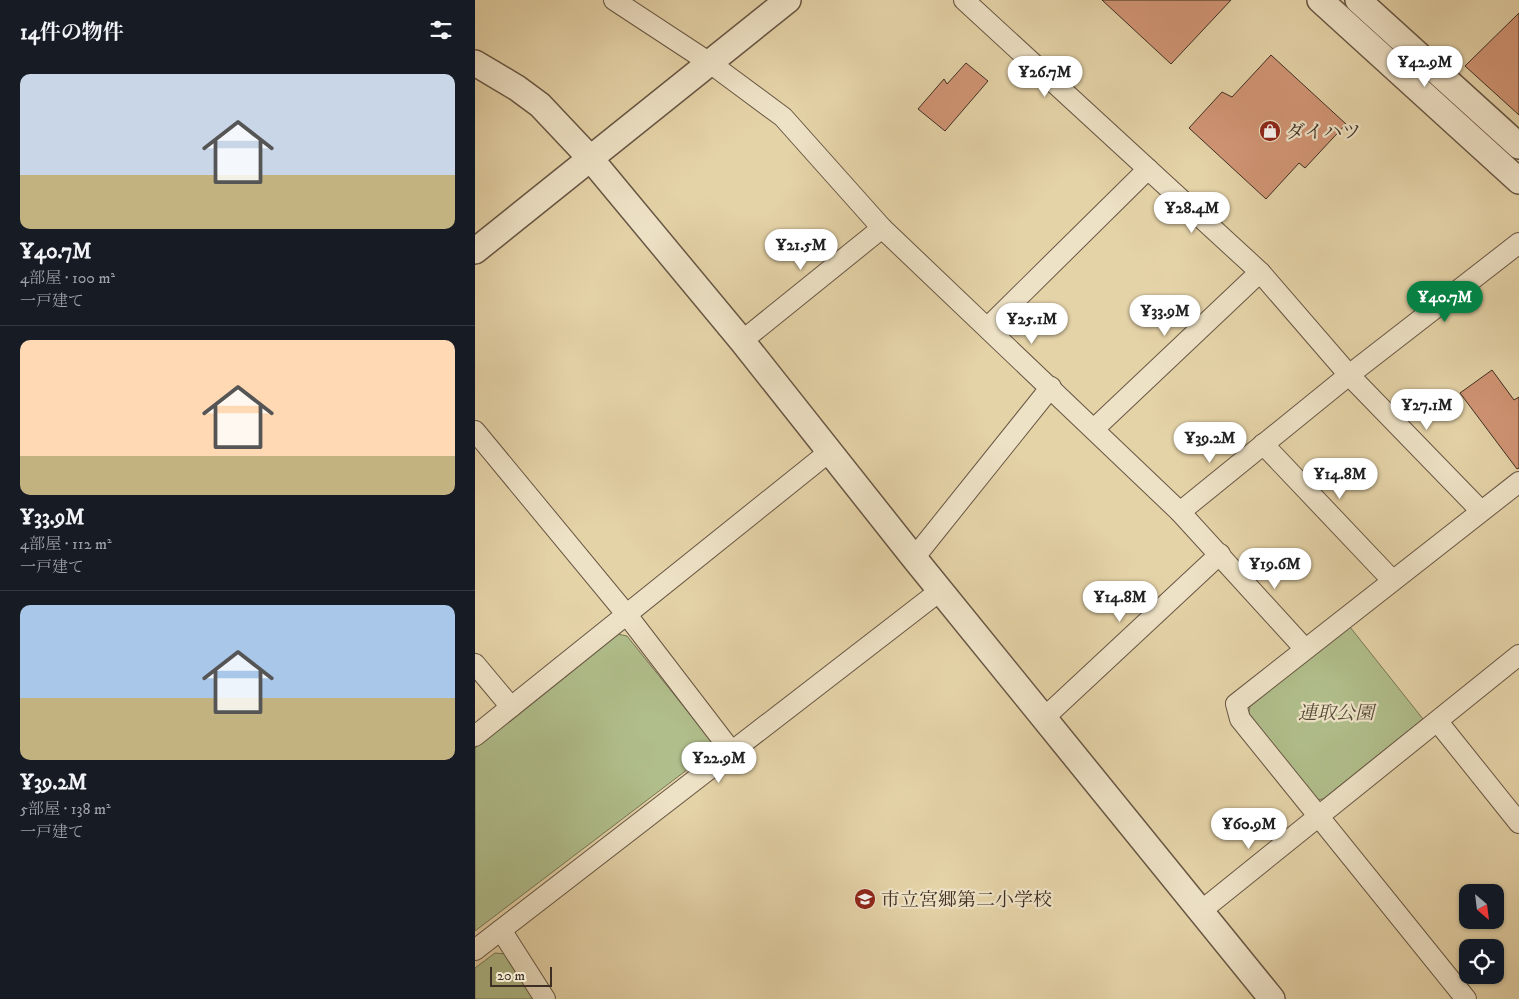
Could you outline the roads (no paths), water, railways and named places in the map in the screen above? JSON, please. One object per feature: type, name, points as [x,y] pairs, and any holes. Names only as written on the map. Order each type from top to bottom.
[{"type":"street","points":[[614,0],[710,63],[783,117],[882,228],[1180,512],[1305,649]]},
{"type":"street","points":[[475,251],[788,0]]},
{"type":"street","points":[[965,0],[1260,272],[1349,374],[1481,511]]},
{"type":"street","points":[[1320,0],[1519,181]]},
{"type":"street","points":[[1358,0],[1519,146]]},
{"type":"street","points":[[475,63],[517,88],[540,105],[590,158],[742,342],[913,558],[941,590],[1272,999]]},
{"type":"street","points":[[988,327],[1148,169]]},
{"type":"street","points":[[742,342],[882,228]]},
{"type":"street","points":[[1180,512],[1349,374],[1519,243]]},
{"type":"street","points":[[1093,429],[1260,272]]},
{"type":"street","points":[[913,558],[1051,387]]},
{"type":"street","points":[[477,437],[627,615],[733,752]]},
{"type":"street","points":[[1263,444],[1392,580]]},
{"type":"street","points":[[475,736],[829,452]]},
{"type":"street","points":[[1466,999],[1240,719],[1236,704],[1519,482]]},
{"type":"street","points":[[1044,718],[1219,554]]},
{"type":"street","points":[[475,950],[941,590]]},
{"type":"street","points":[[1201,911],[1519,655]]},
{"type":"street","points":[[475,664],[511,708]]},
{"type":"street","points":[[1438,722],[1517,817]]},
{"type":"street","points":[[501,930],[545,999]]},
{"type":"place","name":"ダイハツ","points":[[1270,131]]},
{"type":"place","name":"市立宮郷第二小学校","points":[[865,899]]},
{"type":"park label","name":"連取公園","points":[[1336,712]]}]
